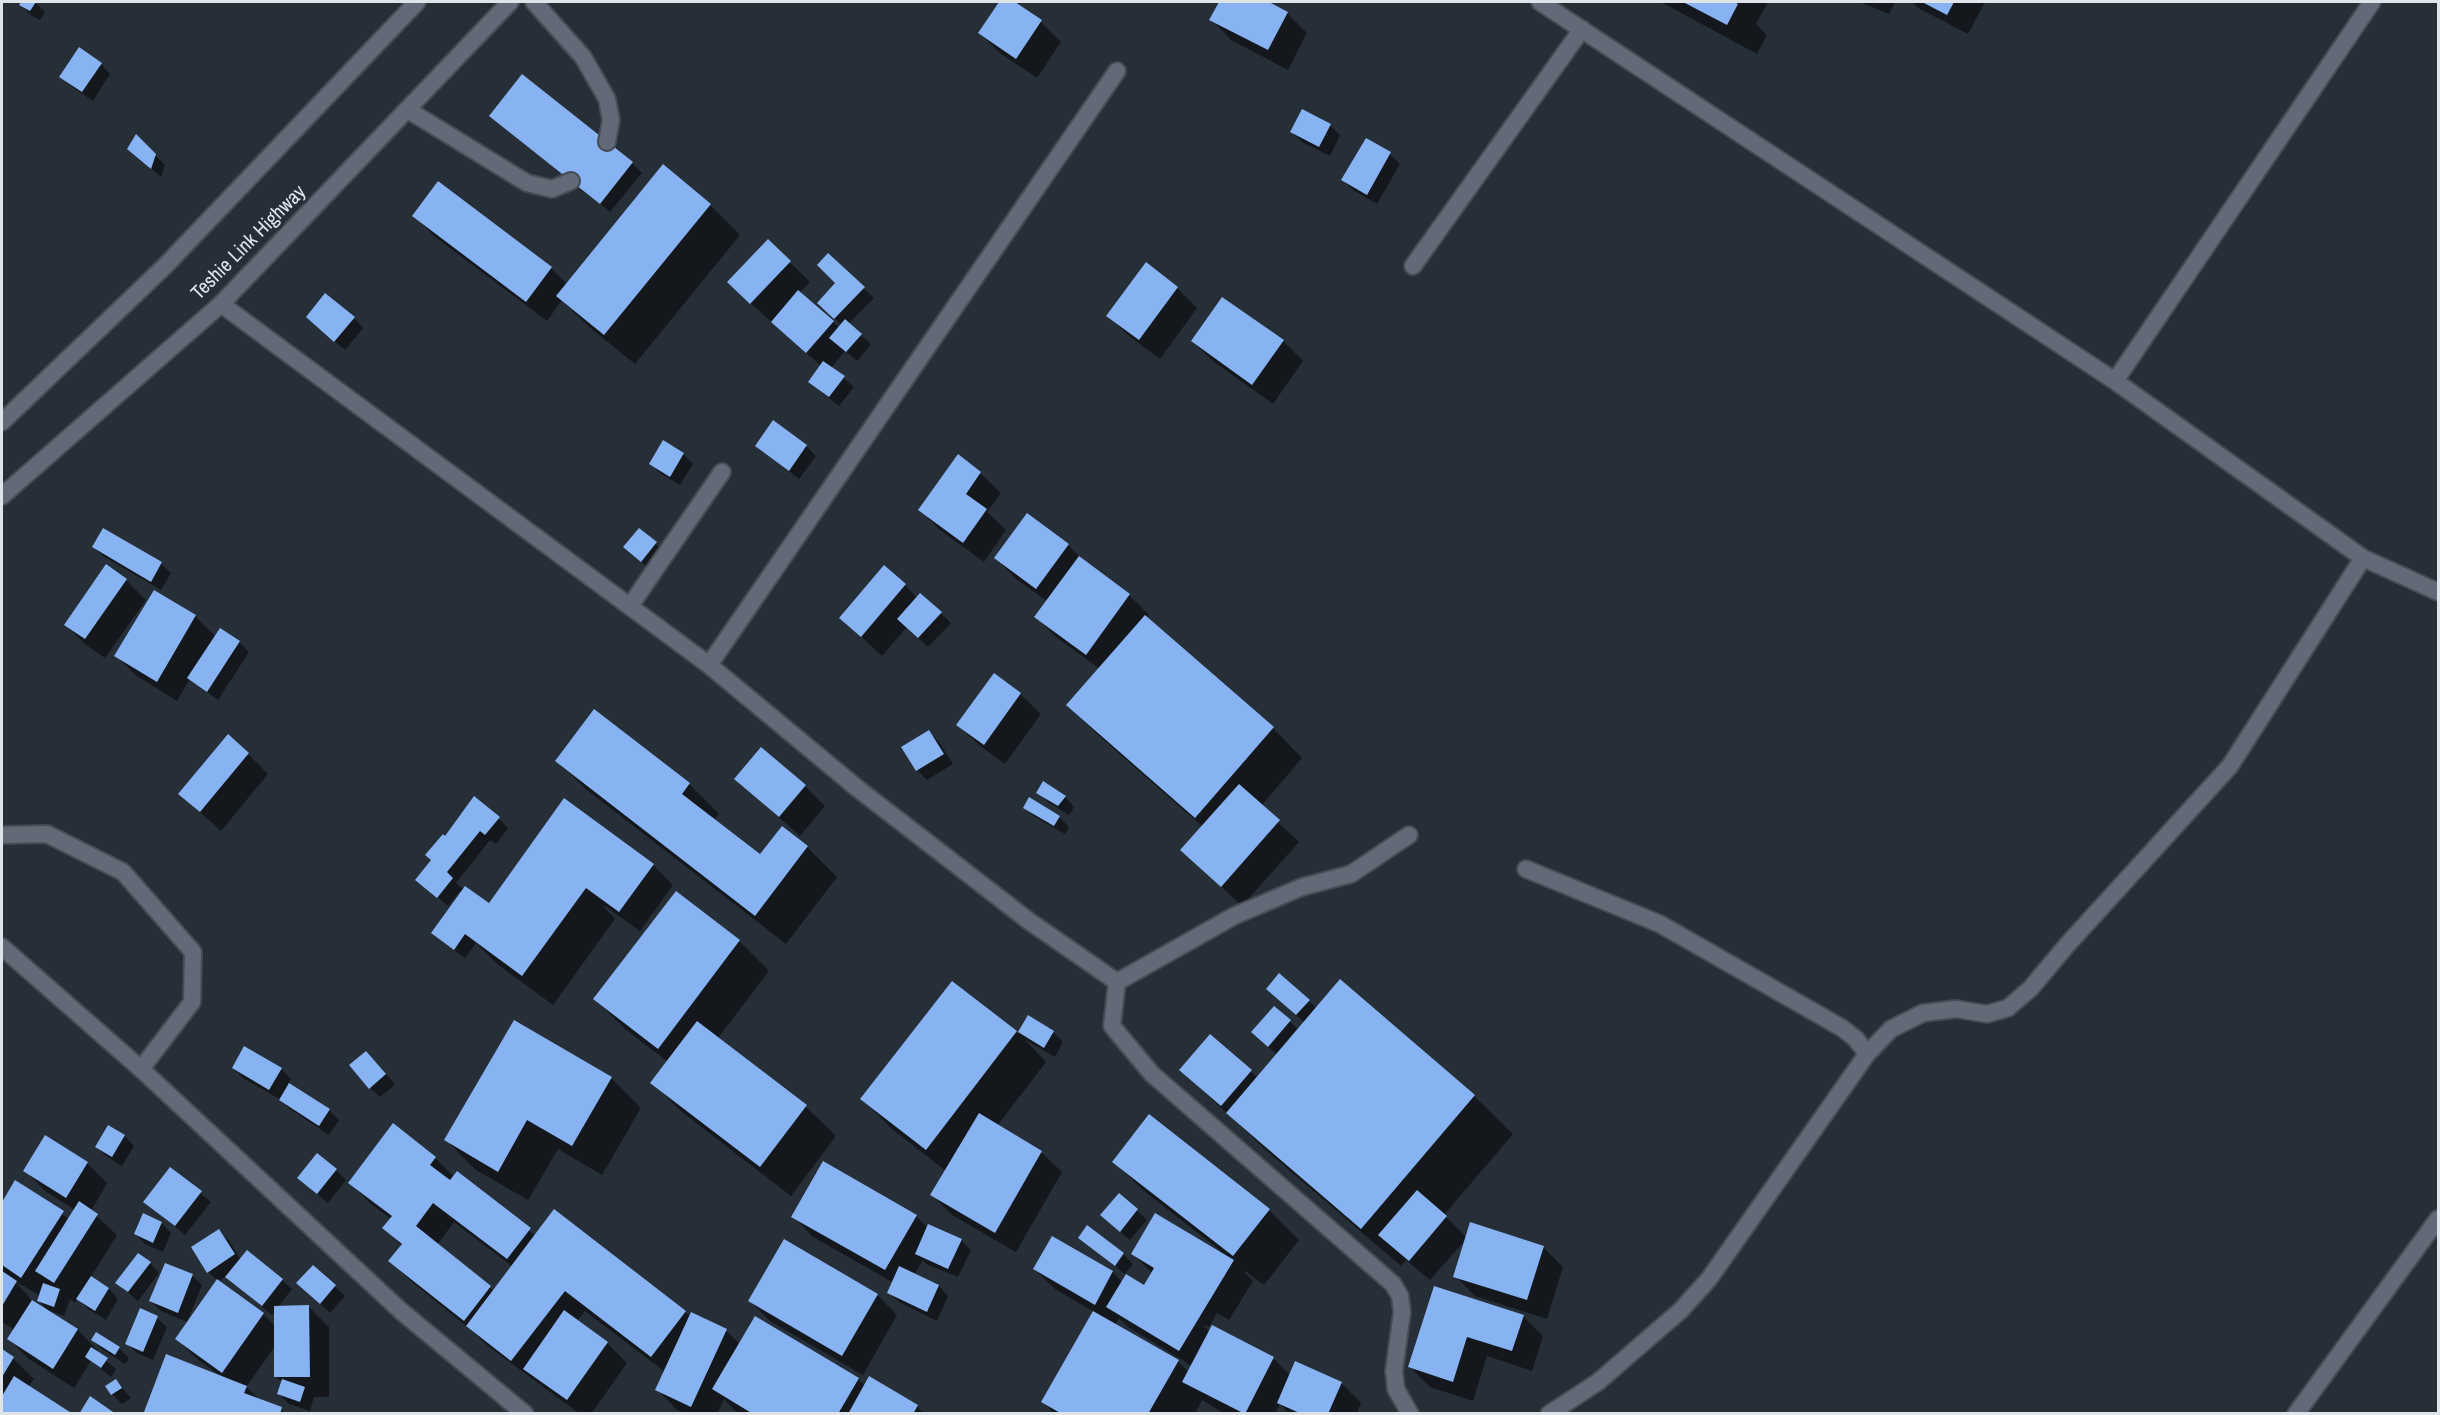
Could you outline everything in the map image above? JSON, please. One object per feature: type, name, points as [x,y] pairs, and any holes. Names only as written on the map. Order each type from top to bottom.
[{"type":"street","points":[[2,422],[165,266],[417,2]]},
{"type":"street","name":"Teshie Link Highway","points":[[2,496],[221,304],[510,2]]},
{"type":"street","points":[[534,2],[583,57],[607,99],[612,120],[607,142]]},
{"type":"street","points":[[1540,2],[2115,381],[2363,558],[2439,592]]},
{"type":"street","points":[[2115,381],[2372,2]]},
{"type":"street","points":[[1413,266],[1582,29]]},
{"type":"street","points":[[709,665],[1117,71]]},
{"type":"street","points":[[408,110],[527,183],[552,189],[571,181]]},
{"type":"street","points":[[221,304],[709,665],[921,837],[1029,921],[1117,982]]},
{"type":"street","points":[[630,606],[722,472]]},
{"type":"street","points":[[1549,1413],[1598,1382],[1680,1311],[1709,1279],[1867,1054],[1891,1029],[1923,1013],[1956,1009],[1987,1014],[2008,1008],[2031,988],[2067,945],[2230,766],[2363,558]]},
{"type":"street","points":[[2,835],[47,834],[123,872],[193,952],[192,1002],[141,1069]]},
{"type":"street","points":[[1117,982],[1234,916],[1302,887],[1352,874],[1409,835]]},
{"type":"street","points":[[1526,869],[1660,924],[1842,1028],[1856,1039],[1867,1054]]},
{"type":"street","points":[[2,947],[141,1069],[401,1311],[525,1413]]},
{"type":"street","points":[[1117,982],[1112,1026],[1152,1074],[1393,1284],[1400,1296],[1402,1312],[1394,1371],[1396,1389],[1410,1413]]},
{"type":"street","points":[[2296,1413],[2439,1219]]},
{"type":"building","points":[[21,2],[36,2],[30,11],[19,5]]},
{"type":"building","points":[[999,2],[1015,2],[1042,20],[1016,59],[978,33]]},
{"type":"building","points":[[1219,2],[1269,2],[1288,12],[1268,50],[1209,20]]},
{"type":"building","points":[[1683,2],[1734,2],[1738,4],[1727,25]]},
{"type":"building","points":[[1922,2],[1954,2],[1947,15]]},
{"type":"building","points":[[79,47],[102,63],[82,92],[59,77]]},
{"type":"building","points":[[522,74],[633,162],[600,204],[489,116]]},
{"type":"building","points":[[1302,109],[1331,124],[1319,147],[1290,132]]},
{"type":"building","points":[[136,134],[156,154],[151,169],[127,149]]},
{"type":"building","points":[[1366,138],[1391,152],[1367,195],[1341,180]]},
{"type":"building","points":[[663,164],[711,204],[604,335],[556,296]]},
{"type":"building","points":[[438,181],[552,267],[526,302],[412,216]]},
{"type":"building","points":[[768,239],[791,261],[750,304],[727,282]]},
{"type":"building","points":[[828,253],[865,287],[834,319],[817,303],[835,283],[817,265]]},
{"type":"building","points":[[1146,262],[1178,287],[1139,340],[1106,316]]},
{"type":"building","points":[[798,290],[834,321],[806,353],[771,322]]},
{"type":"building","points":[[325,293],[355,317],[334,342],[306,317]]},
{"type":"building","points":[[1222,297],[1284,340],[1252,385],[1191,341]]},
{"type":"building","points":[[845,319],[862,334],[846,352],[829,338]]},
{"type":"building","points":[[823,361],[845,376],[829,397],[808,382]]},
{"type":"building","points":[[773,420],[807,445],[789,471],[755,446]]},
{"type":"building","points":[[663,440],[684,453],[670,477],[649,464]]},
{"type":"building","points":[[958,454],[981,472],[966,494],[987,509],[963,543],[918,510]]},
{"type":"building","points":[[1027,513],[1069,544],[1036,589],[994,558]]},
{"type":"building","points":[[103,528],[162,562],[151,582],[92,547]]},
{"type":"building","points":[[639,528],[657,542],[641,562],[623,547]]},
{"type":"building","points":[[1079,556],[1130,594],[1086,655],[1034,617]]},
{"type":"building","points":[[106,564],[127,579],[85,639],[64,625]]},
{"type":"building","points":[[884,565],[906,584],[861,637],[839,618]]},
{"type":"building","points":[[154,590],[196,615],[157,682],[114,656]]},
{"type":"building","points":[[920,593],[942,612],[918,638],[897,619]]},
{"type":"building","points":[[1145,615],[1274,727],[1195,818],[1066,705]]},
{"type":"building","points":[[220,628],[240,641],[207,692],[187,678]]},
{"type":"building","points":[[994,673],[1021,693],[984,745],[956,725]]},
{"type":"building","points":[[594,709],[690,783],[682,794],[760,854],[782,826],[808,846],[755,916],[555,761]]},
{"type":"building","points":[[929,730],[944,754],[916,771],[901,747]]},
{"type":"building","points":[[228,734],[249,753],[200,812],[178,794]]},
{"type":"building","points":[[761,747],[806,785],[779,817],[734,779]]},
{"type":"building","points":[[1043,781],[1066,796],[1058,806],[1036,793]]},
{"type":"building","points":[[1239,784],[1280,820],[1221,887],[1180,850]]},
{"type":"building","points":[[474,796],[500,817],[485,835],[480,831],[447,872],[453,878],[437,898],[415,880],[431,860],[425,855],[443,834],[445,836]]},
{"type":"building","points":[[1029,797],[1060,816],[1054,826],[1023,808]]},
{"type":"building","points":[[564,798],[654,864],[619,912],[586,888],[522,976],[465,934],[454,950],[431,933],[465,886],[489,903]]},
{"type":"building","points":[[676,891],[740,940],[658,1049],[593,999]]},
{"type":"building","points":[[1279,973],[1310,1000],[1296,1015],[1266,989]]},
{"type":"building","points":[[1340,979],[1475,1095],[1361,1229],[1226,1113]]},
{"type":"building","points":[[952,981],[1017,1031],[926,1150],[860,1099]]},
{"type":"building","points":[[1274,1006],[1291,1020],[1268,1047],[1251,1032]]},
{"type":"building","points":[[1028,1015],[1054,1031],[1044,1048],[1018,1032]]},
{"type":"building","points":[[514,1020],[612,1077],[572,1146],[527,1120],[498,1172],[444,1140]]},
{"type":"building","points":[[697,1021],[807,1105],[760,1167],[650,1083]]},
{"type":"building","points":[[1210,1034],[1252,1070],[1221,1106],[1179,1070]]},
{"type":"building","points":[[244,1046],[282,1068],[269,1090],[232,1068]]},
{"type":"building","points":[[366,1051],[386,1074],[369,1089],[349,1065]]},
{"type":"building","points":[[289,1083],[330,1109],[319,1126],[279,1100]]},
{"type":"building","points":[[979,1113],[1042,1151],[995,1233],[930,1195]]},
{"type":"building","points":[[1149,1114],[1270,1209],[1233,1256],[1112,1162]]},
{"type":"building","points":[[393,1123],[436,1157],[430,1165],[450,1180],[457,1171],[531,1228],[507,1259],[433,1203],[416,1226],[491,1286],[464,1321],[388,1261],[402,1244],[382,1228],[392,1216],[348,1183]]},
{"type":"building","points":[[108,1125],[125,1135],[112,1157],[95,1147]]},
{"type":"building","points":[[45,1135],[88,1162],[66,1198],[23,1171]]},
{"type":"building","points":[[317,1153],[337,1169],[317,1194],[297,1178]]},
{"type":"building","points":[[823,1161],[917,1215],[885,1270],[791,1217]]},
{"type":"building","points":[[170,1167],[202,1191],[175,1226],[143,1202]]},
{"type":"building","points":[[15,1180],[64,1211],[21,1278],[2,1265],[2,1202]]},
{"type":"building","points":[[1417,1190],[1447,1216],[1409,1261],[1378,1235]]},
{"type":"building","points":[[1119,1193],[1138,1209],[1120,1232],[1100,1215]]},
{"type":"building","points":[[79,1201],[98,1214],[54,1283],[35,1271]]},
{"type":"building","points":[[554,1209],[686,1311],[651,1357],[565,1291],[511,1361],[466,1326]]},
{"type":"building","points":[[143,1213],[162,1222],[153,1243],[134,1234]]},
{"type":"building","points":[[1155,1213],[1234,1260],[1179,1351],[1106,1307],[1126,1274],[1144,1285],[1154,1268],[1131,1254]]},
{"type":"building","points":[[1470,1222],[1544,1246],[1527,1300],[1453,1277]]},
{"type":"building","points":[[928,1224],[962,1239],[948,1269],[915,1254]]},
{"type":"building","points":[[1087,1225],[1124,1253],[1115,1266],[1078,1238]]},
{"type":"building","points":[[219,1229],[235,1254],[207,1273],[191,1247]]},
{"type":"building","points":[[1052,1236],[1113,1271],[1095,1305],[1033,1269]]},
{"type":"building","points":[[784,1239],[878,1294],[842,1356],[748,1301]]},
{"type":"building","points":[[247,1250],[283,1279],[262,1306],[225,1277]]},
{"type":"building","points":[[138,1253],[151,1262],[128,1292],[115,1283]]},
{"type":"building","points":[[165,1263],[193,1274],[178,1313],[149,1301]]},
{"type":"building","points":[[313,1265],[336,1285],[320,1304],[296,1283]]},
{"type":"building","points":[[899,1266],[939,1285],[927,1312],[887,1293]]},
{"type":"building","points":[[2,1271],[17,1281],[2,1306]]},
{"type":"building","points":[[91,1276],[109,1288],[95,1311],[76,1299]]},
{"type":"building","points":[[217,1279],[264,1313],[222,1373],[175,1339]]},
{"type":"building","points":[[43,1283],[60,1289],[54,1307],[37,1301]]},
{"type":"building","points":[[1434,1286],[1524,1315],[1512,1351],[1467,1337],[1453,1382],[1408,1367]]},
{"type":"building","points":[[32,1300],[78,1329],[53,1369],[7,1339]]},
{"type":"building","points":[[309,1305],[310,1377],[274,1377],[274,1306]]},
{"type":"building","points":[[140,1308],[158,1316],[143,1352],[125,1344]]},
{"type":"building","points":[[564,1310],[608,1342],[567,1400],[523,1369]]},
{"type":"building","points":[[1093,1311],[1179,1360],[1148,1414],[1062,1414],[1041,1402]]},
{"type":"building","points":[[691,1312],[727,1329],[691,1407],[655,1390]]},
{"type":"building","points":[[755,1316],[859,1378],[838,1414],[753,1414],[712,1389]]},
{"type":"building","points":[[1212,1325],[1274,1357],[1245,1414],[1182,1382]]},
{"type":"building","points":[[96,1332],[120,1347],[115,1355],[91,1340]]},
{"type":"building","points":[[91,1347],[108,1358],[101,1368],[85,1357]]},
{"type":"building","points":[[2,1349],[14,1357],[2,1377]]},
{"type":"building","points":[[166,1354],[247,1386],[244,1393],[282,1407],[280,1414],[144,1412]]},
{"type":"building","points":[[1295,1361],[1342,1382],[1328,1414],[1302,1414],[1277,1403]]},
{"type":"building","points":[[14,1376],[73,1414],[2,1414],[2,1396]]},
{"type":"building","points":[[869,1376],[918,1405],[913,1414],[848,1414]]},
{"type":"building","points":[[116,1379],[122,1388],[111,1395],[105,1386]]},
{"type":"building","points":[[282,1379],[305,1387],[300,1402],[277,1394]]},
{"type":"building","points":[[90,1396],[116,1414],[79,1414]]}]
